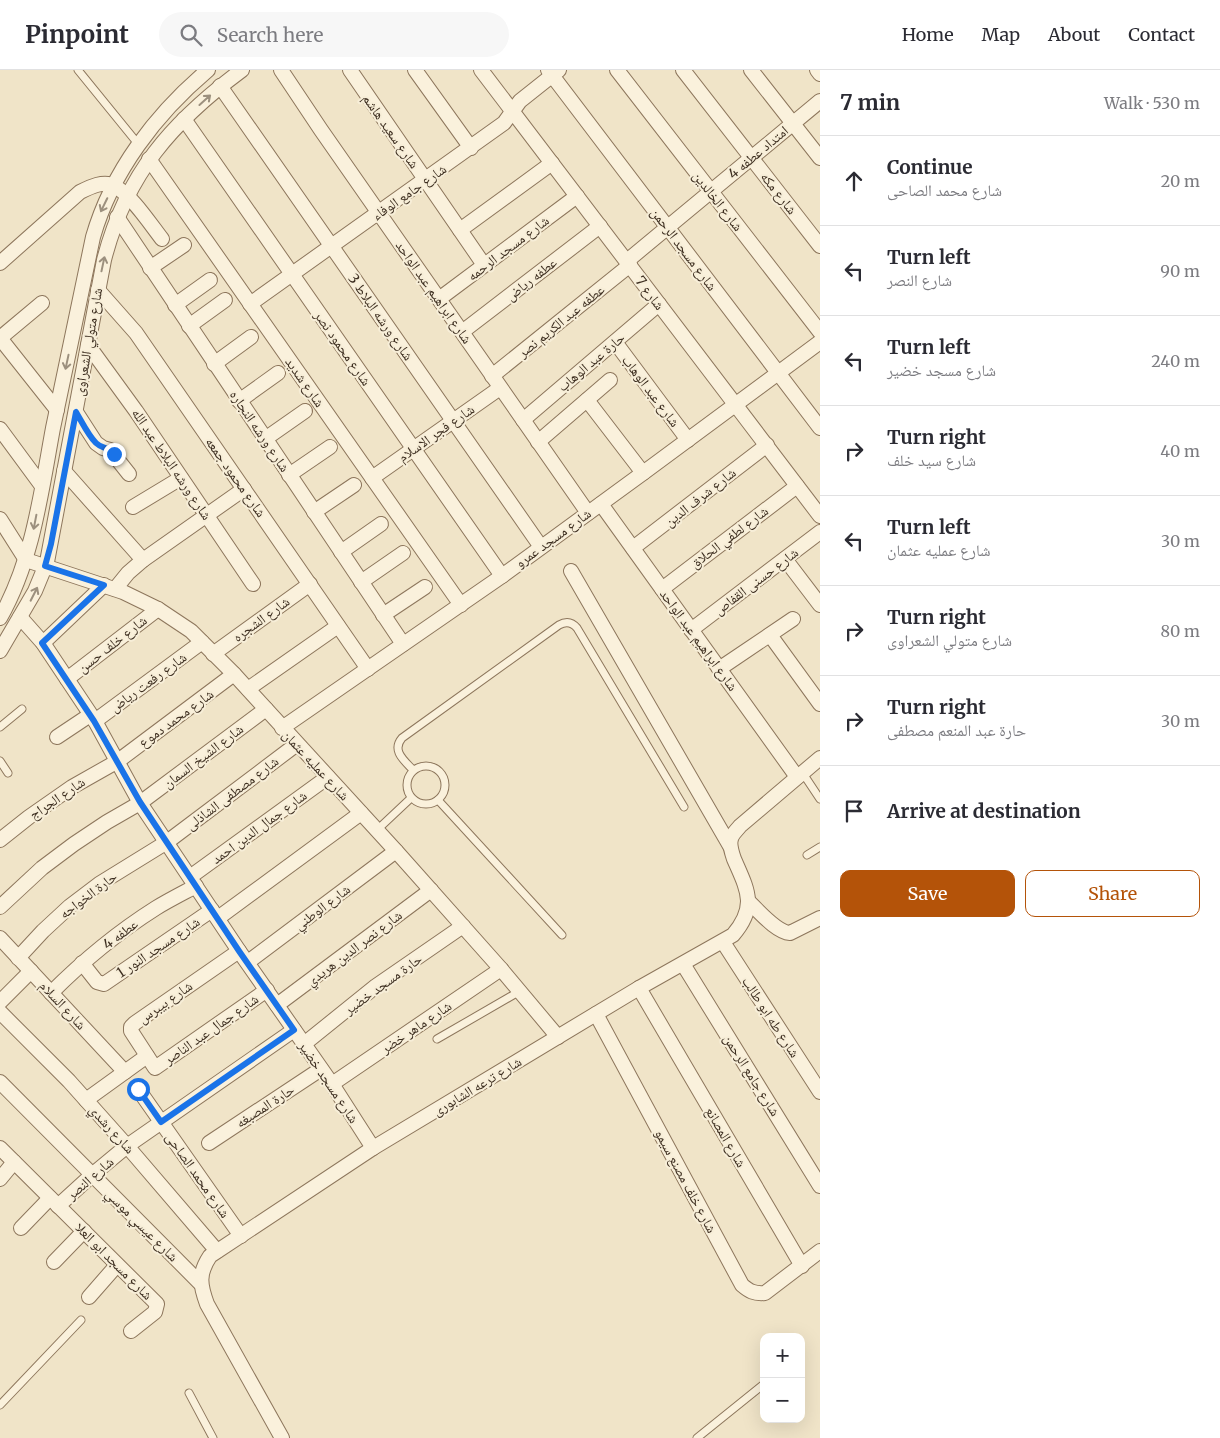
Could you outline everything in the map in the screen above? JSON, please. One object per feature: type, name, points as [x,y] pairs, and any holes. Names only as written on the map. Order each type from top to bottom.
[{"type":"street","name":"شارع متولي الشعراوى","points":[[0,616],[13,593],[32,540],[57,410],[93,238],[100,214],[114,185],[139,145],[168,108],[208,70]]},
{"type":"street","name":"شارع متولي الشعراوى","points":[[0,651],[35,591],[51,544],[98,290],[108,242],[117,217],[141,172],[166,139],[184,119],[220,86],[242,70]]},
{"type":"street","name":"شارع ابراهيم عبد الواحد","points":[[281,70],[588,513]]},
{"type":"street","name":"شارع سعيد هاشم","points":[[350,70],[484,265]]},
{"type":"street","points":[[415,70],[471,148]]},
{"type":"street","name":"شارع 7","points":[[481,70],[820,516]]},
{"type":"street","name":"شارع الخالدين","points":[[617,70],[820,332]]},
{"type":"street","name":"شارع مكه","points":[[683,70],[820,246]]},
{"type":"street","points":[[752,70],[820,158]]},
{"type":"street","points":[[817,70],[820,74]]},
{"type":"street","name":"شارع جامع الوفاء","points":[[250,304],[504,123],[520,101],[553,72]]},
{"type":"street","name":"شارع مسجد الرحمن","points":[[553,72],[668,228],[820,428]]},
{"type":"street","name":"شارع ورشه البلاط 3","points":[[220,86],[541,547]]},
{"type":"street","name":"امتداد عطفه 4","points":[[628,264],[668,228],[820,101]]},
{"type":"street","name":"شارع محمود نصر","points":[[184,119],[502,576]]},
{"type":"street","name":"شارع شديد","points":[[150,159],[461,605]]},
{"type":"street","points":[[460,230],[552,163]]},
{"type":"street","points":[[0,263],[80,192],[96,185],[114,185],[127,196],[162,239]]},
{"type":"street","name":"شارع مسجد الرحمه","points":[[439,299],[577,196]]},
{"type":"street","name":"شارع ورشه النجاره","points":[[117,217],[403,644]]},
{"type":"street","name":"عطفه رياض","points":[[462,332],[600,226]]},
{"type":"street","points":[[150,268],[184,246]]},
{"type":"street","name":"عطفه عبد الكريم نصر","points":[[496,382],[628,264]]},
{"type":"street","points":[[175,305],[210,280]]},
{"type":"street","name":"شارع محمود جمعه","points":[[98,290],[136,333],[368,668]]},
{"type":"street","points":[[189,326],[225,300]]},
{"type":"street","points":[[42,303],[0,338],[57,410]]},
{"type":"street","name":"حارة عبد الوهاب","points":[[523,420],[659,304]]},
{"type":"street","points":[[214,364],[251,337]]},
{"type":"street","name":"شارع عبد الوهاب","points":[[615,342],[688,440]]},
{"type":"street","name":"شارع مسجد عمرو","points":[[282,728],[502,576],[820,342]]},
{"type":"street","name":"شارع ورشه البلاط عبد الله","points":[[88,346],[136,411],[253,584]]},
{"type":"street","points":[[239,401],[278,373]]},
{"type":"street","points":[[538,442],[610,380]]},
{"type":"street","name":"شارع فجر الاسلام","points":[[372,478],[454,421],[496,382]]},
{"type":"street","points":[[587,400],[643,474]]},
{"type":"street","points":[[265,439],[305,411]]},
{"type":"street","points":[[76,412],[96,443],[110,450],[129,474]]},
{"type":"street","points":[[1,433],[42,486]]},
{"type":"street","name":"شارع شرف الدين","points":[[633,548],[767,446]]},
{"type":"street","points":[[289,474],[330,447]]},
{"type":"street","points":[[64,471],[143,560]]},
{"type":"street","points":[[133,506],[181,478]]},
{"type":"street","points":[[314,512],[354,485]]},
{"type":"street","name":"شارع لطفي الحلاق","points":[[662,589],[797,486]]},
{"type":"street","points":[[42,643],[143,560],[244,489]]},
{"type":"street","name":"شارع ابراهيم عبد الواحد","points":[[601,504],[719,669],[799,774]]},
{"type":"street","points":[[0,519],[26,560]]},
{"type":"street","points":[[341,552],[380,524]]},
{"type":"street","name":"شارع حسنى القفاص","points":[[691,630],[820,532]]},
{"type":"street","points":[[361,582],[403,553]]},
{"type":"street","points":[[785,558],[820,605]]},
{"type":"street","name":"شارع عمليه عثمان","points":[[26,560],[110,587],[158,609],[191,631],[248,689],[396,851],[520,991],[558,1037]]},
{"type":"street","points":[[571,571],[730,846],[732,855],[747,888],[749,902],[776,927],[785,932],[790,933],[820,918]]},
{"type":"street","name":"شارع الشجره","points":[[214,654],[310,584]]},
{"type":"street","points":[[383,615],[425,587]]},
{"type":"street","name":"شارع خلف حسن","points":[[67,679],[158,609]]},
{"type":"street","name":"شارع مسجد خضير","points":[[20,617],[42,643],[67,679],[118,761],[140,802],[239,951],[332,1084],[373,1148]]},
{"type":"street","points":[[719,669],[793,619]]},
{"type":"street","points":[[248,689],[338,626]]},
{"type":"street","points":[[770,635],[820,704]]},
{"type":"street","name":"شارع رفعت رياض","points":[[57,737],[92,718],[202,642]]},
{"type":"street","name":"شارع محمد دموع","points":[[118,761],[234,674]]},
{"type":"street","name":"شارع الشيخ السمان","points":[[0,907],[42,868],[74,844],[140,802],[266,709]]},
{"type":"street","name":"شارع مصطفى الشاذلى","points":[[167,842],[297,744]]},
{"type":"street","points":[[730,846],[731,839],[740,826],[820,758]]},
{"type":"street","name":"شارع الجراج","points":[[0,840],[29,816],[72,787],[118,761]]},
{"type":"street","name":"شارع جمال الدين احمد","points":[[193,881],[328,777]]},
{"type":"street","points":[[215,914],[361,813]]},
{"type":"street","name":"حارة الخواجه","points":[[18,958],[70,906],[99,884],[167,842]]},
{"type":"street","name":"شارع الوطني","points":[[248,962],[396,851]]},
{"type":"street","name":"عطفه 4","points":[[51,993],[82,963],[118,934],[193,881]]},
{"type":"street","name":"شارع نصر الدين هريدي","points":[[277,1005],[431,890]]},
{"type":"street","name":"شارع ترعه الشابورى","points":[[200,1282],[204,1265],[210,1256],[373,1148],[639,988],[723,942],[733,935],[741,925],[747,914],[749,902]]},
{"type":"street","name":"شارع مسجد النور 1","points":[[82,963],[97,982],[104,984],[215,914]]},
{"type":"street","name":"حارة مسجد خضير","points":[[304,1044],[376,986],[463,926]]},
{"type":"street","name":"شارع السلام","points":[[0,938],[125,1072]]},
{"type":"street","name":"شارع طه ابو طالب","points":[[723,942],[820,1092]]},
{"type":"street","name":"شارع بيبرس","points":[[154,1068],[131,1031],[130,1027],[132,1024],[239,951]]},
{"type":"street","name":"شارع جامع الرحمن","points":[[683,964],[820,1186]]},
{"type":"street","name":"شارع ماهر خضر","points":[[332,1084],[501,970]]},
{"type":"street","points":[[0,1002],[31,971]]},
{"type":"street","name":"شارع المصانع","points":[[639,988],[802,1266]]},
{"type":"street","name":"شارع جمال عبد الناصر","points":[[154,1068],[267,990]]},
{"type":"street","name":"شارع رشدي","points":[[0,1012],[69,1081],[217,1251]]},
{"type":"street","name":"شارع خلف مصنع سيمو","points":[[596,1014],[742,1285],[749,1291],[757,1294],[764,1293],[802,1266]]},
{"type":"street","name":"شارع النصر","points":[[21,1228],[92,1175],[127,1146],[294,1030]]},
{"type":"street","points":[[86,1100],[147,1056]]},
{"type":"street","name":"حارة المصبغه","points":[[209,1143],[321,1069]]},
{"type":"street","name":"شارع عيسي موسي","points":[[0,1082],[200,1282]]},
{"type":"street","name":"شارع محمد الصاحى","points":[[138,1089],[241,1236]]},
{"type":"street","name":"شارع مسجد ابو العلا","points":[[0,1148],[157,1304],[155,1312],[131,1331]]},
{"type":"street","points":[[0,1179],[14,1162]]},
{"type":"street","points":[[54,1262],[84,1232]]},
{"type":"street","points":[[802,1266],[820,1252]]},
{"type":"street","points":[[89,1297],[117,1265]]},
{"type":"street","points":[[200,1282],[207,1304],[282,1438]]},
{"type":"lane","points":[[78,70],[139,145]]},
{"type":"lane","points":[[413,770],[399,754],[398,744],[402,738],[559,625],[567,622],[575,625],[577,628],[684,807]]},
{"type":"lane","points":[[0,727],[22,709]]},
{"type":"lane","points":[[0,761],[8,773]]},
{"type":"lane","points":[[430,766],[440,773],[445,784],[438,800],[433,803],[421,804],[411,798],[406,786],[409,775],[413,770],[430,766]]},
{"type":"lane","points":[[799,774],[820,799]]},
{"type":"lane","points":[[377,830],[411,798]]},
{"type":"lane","points":[[438,800],[562,935]]},
{"type":"lane","points":[[807,855],[820,847]]},
{"type":"lane","points":[[437,1039],[520,991]]},
{"type":"lane","points":[[0,1405],[80,1320]]},
{"type":"lane","points":[[697,1438],[760,1387]]},
{"type":"lane","points":[[189,1393],[213,1438]]},
{"type":"route","points":[[114,454],[96,443],[76,412],[51,544],[45,566],[104,585],[42,643],[94,721],[140,802],[294,1030],[161,1122],[138,1089]]}]
